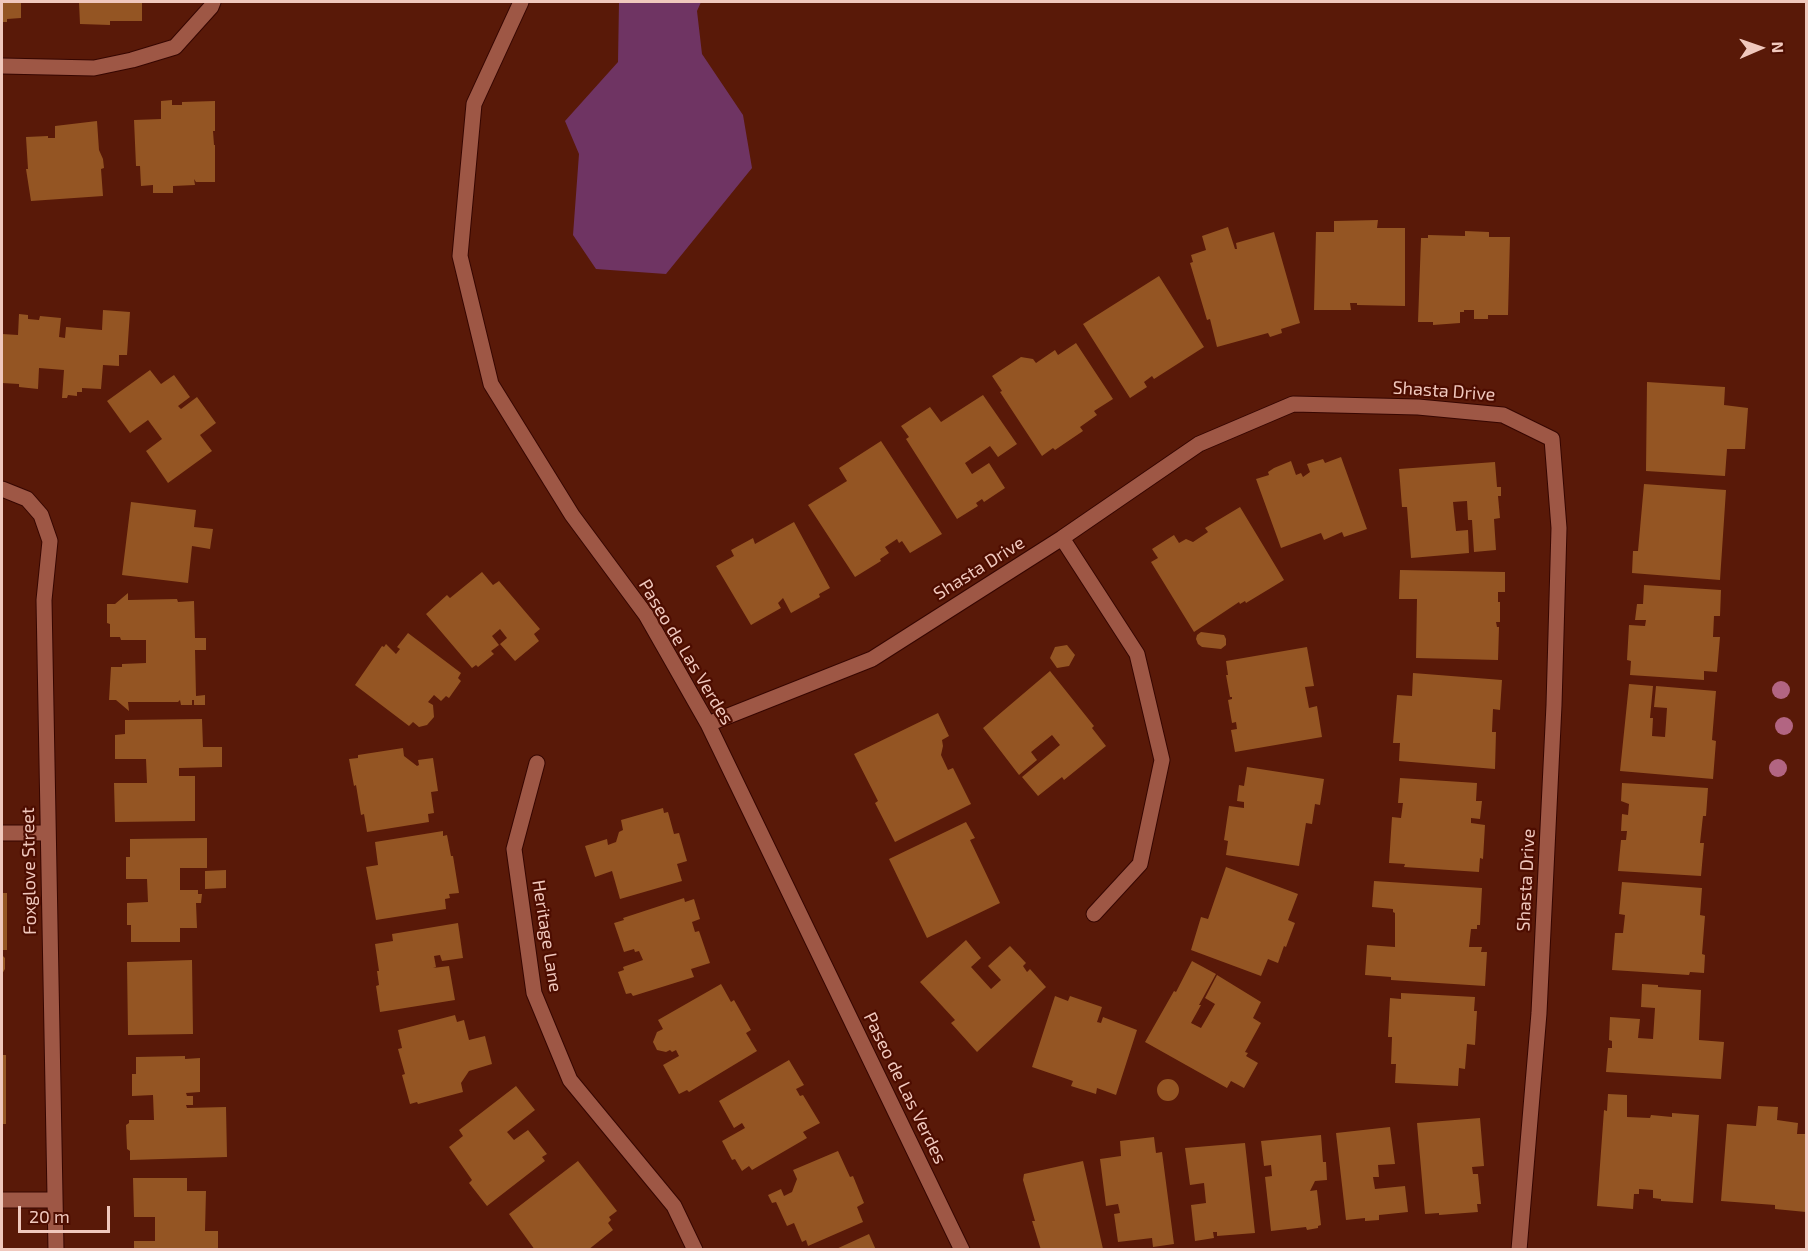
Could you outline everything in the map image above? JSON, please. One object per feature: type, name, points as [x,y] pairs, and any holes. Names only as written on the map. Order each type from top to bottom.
[{"type":"street","points":[[2,66],[94,68],[174,48],[213,2]]},
{"type":"street","name":"Paseo de Las Verdes","points":[[521,2],[474,104],[460,256],[490,384],[572,514],[646,615],[708,724],[962,1250]]},
{"type":"street","name":"Shasta Drive","points":[[708,724],[872,659],[1062,538],[1199,444],[1293,404],[1418,407],[1503,415],[1552,440],[1558,528],[1554,705],[1539,1013],[1519,1250]]},
{"type":"street","name":"Foxglove Street","points":[[2,489],[27,499],[41,515],[50,541],[44,600],[56,1250]]},
{"type":"street","points":[[1062,538],[1137,654],[1162,760],[1140,864],[1094,914]]},
{"type":"street","name":"Heritage Lane","points":[[537,763],[514,849],[534,993],[570,1080],[674,1206],[695,1250]]},
{"type":"street","points":[[2,833],[48,833]]},
{"type":"street","points":[[2,1200],[55,1200]]},
{"type":"shaded area","points":[[619,2],[701,2],[697,11],[702,54],[743,115],[752,168],[666,274],[596,269],[573,235],[579,154],[565,121],[618,62]]},
{"type":"building","points":[[2,2],[21,2],[21,18],[7,19],[7,22],[2,22]]},
{"type":"building","points":[[79,2],[142,2],[142,21],[110,21],[110,25],[80,24]]},
{"type":"building","points":[[172,100],[172,105],[182,105],[182,102],[215,101],[215,131],[213,131],[215,182],[196,182],[194,179],[195,185],[173,186],[173,193],[153,193],[153,185],[141,186],[140,166],[136,166],[134,120],[161,119],[161,101]]},
{"type":"building","points":[[97,121],[99,150],[104,168],[101,169],[103,196],[31,201],[26,169],[28,169],[26,137],[55,138],[55,126]]},
{"type":"building","points":[[1378,220],[1377,228],[1405,228],[1405,306],[1350,303],[1351,310],[1314,310],[1316,232],[1334,232],[1334,221]]},
{"type":"building","points":[[1228,227],[1235,249],[1237,249],[1236,243],[1274,232],[1300,323],[1281,329],[1282,333],[1270,337],[1268,333],[1217,347],[1210,319],[1207,320],[1190,263],[1193,262],[1191,255],[1206,250],[1202,236]]},
{"type":"building","points":[[1465,231],[1489,232],[1489,237],[1510,237],[1508,315],[1488,315],[1488,319],[1474,319],[1474,310],[1464,310],[1460,312],[1460,323],[1433,325],[1433,322],[1418,322],[1421,238],[1428,238],[1428,235],[1465,236]]},
{"type":"building","points":[[1159,276],[1204,347],[1154,379],[1152,376],[1144,382],[1147,387],[1130,398],[1083,324]]},
{"type":"building","points":[[103,310],[130,312],[127,355],[119,355],[119,366],[103,365],[101,389],[82,388],[82,392],[77,392],[77,396],[68,395],[67,398],[62,398],[64,370],[39,368],[38,389],[19,387],[19,384],[2,383],[2,334],[18,335],[19,314],[28,315],[28,319],[39,320],[40,316],[61,318],[59,337],[65,338],[66,327],[102,330]]},
{"type":"building","points":[[1076,343],[1113,399],[1094,411],[1097,415],[1080,427],[1083,431],[1042,456],[992,376],[1021,357],[1033,359],[1036,363],[1055,350],[1058,355]]},
{"type":"building","points":[[150,370],[161,384],[174,375],[190,397],[178,406],[181,409],[197,397],[216,423],[200,435],[212,451],[168,483],[146,451],[162,439],[148,420],[130,433],[107,401]]},
{"type":"building","points":[[1647,382],[1725,387],[1724,405],[1748,408],[1745,449],[1727,449],[1725,476],[1646,471]]},
{"type":"building","points":[[983,395],[1017,444],[998,457],[990,446],[965,463],[972,474],[989,463],[1005,488],[984,502],[982,499],[976,503],[978,506],[957,519],[906,439],[909,437],[901,426],[930,407],[941,422]]},
{"type":"building","points":[[881,441],[942,534],[910,553],[902,541],[899,543],[897,539],[885,547],[889,553],[880,559],[881,561],[855,577],[808,505],[847,481],[839,468]]},
{"type":"building","points":[[1341,457],[1367,529],[1344,537],[1342,532],[1324,540],[1321,533],[1281,548],[1256,479],[1269,475],[1268,472],[1274,468],[1291,461],[1296,475],[1301,473],[1303,477],[1310,472],[1307,464],[1323,459],[1325,463]]},
{"type":"building","points":[[1495,462],[1497,487],[1501,487],[1501,496],[1498,496],[1500,518],[1494,519],[1496,550],[1474,552],[1472,520],[1468,520],[1467,501],[1453,502],[1456,531],[1468,530],[1469,553],[1411,558],[1407,507],[1402,507],[1399,469]]},
{"type":"building","points":[[1644,484],[1726,490],[1720,580],[1632,573],[1633,551],[1638,551]]},
{"type":"building","points":[[131,502],[196,510],[194,527],[213,529],[210,549],[192,546],[188,583],[122,575]]},
{"type":"building","points":[[1240,507],[1284,580],[1246,603],[1245,601],[1240,604],[1239,602],[1194,632],[1151,562],[1158,558],[1152,549],[1174,535],[1179,543],[1186,539],[1193,542],[1208,532],[1205,528]]},
{"type":"building","points":[[794,522],[830,588],[819,594],[820,597],[791,613],[783,598],[778,603],[781,608],[751,625],[716,566],[734,556],[731,550],[753,538],[755,544]]},
{"type":"building","points":[[1400,570],[1505,572],[1505,592],[1498,592],[1500,622],[1496,622],[1499,627],[1498,660],[1416,658],[1417,599],[1399,599]]},
{"type":"building","points":[[482,572],[493,585],[499,581],[540,629],[534,634],[539,641],[515,661],[500,644],[507,638],[500,629],[492,636],[499,645],[491,651],[494,654],[478,667],[476,665],[472,668],[426,614],[447,595],[450,598]]},
{"type":"building","points":[[1644,585],[1721,590],[1720,616],[1714,616],[1713,637],[1720,637],[1717,672],[1704,671],[1704,680],[1630,675],[1631,661],[1627,660],[1629,625],[1645,626],[1646,620],[1635,620],[1637,604],[1643,604]]},
{"type":"building","points":[[128,593],[128,600],[194,601],[195,638],[206,638],[206,650],[195,650],[196,696],[205,695],[205,705],[194,705],[194,700],[192,700],[192,705],[181,705],[180,700],[178,702],[128,702],[129,711],[116,700],[109,700],[111,667],[146,663],[146,640],[121,640],[120,637],[110,637],[107,604],[115,604]]},
{"type":"building","points":[[1201,632],[1224,635],[1226,645],[1221,649],[1202,647],[1196,639]]},
{"type":"building","points":[[408,633],[461,673],[458,678],[461,681],[449,698],[446,696],[441,701],[434,695],[428,702],[433,705],[434,717],[427,725],[419,727],[413,722],[409,726],[355,685],[382,646],[386,644],[396,654],[400,649],[397,647]]},
{"type":"building","points":[[1067,645],[1075,655],[1069,666],[1057,668],[1050,658],[1055,647]]},
{"type":"building","points":[[1307,647],[1314,686],[1305,687],[1309,708],[1317,706],[1322,737],[1235,752],[1231,730],[1237,729],[1236,722],[1232,723],[1228,700],[1232,697],[1230,697],[1226,675],[1228,675],[1226,661]]},
{"type":"building","points":[[1050,671],[1094,726],[1092,728],[1106,746],[1064,780],[1062,777],[1038,796],[1022,777],[1060,745],[1052,735],[1031,752],[1037,760],[1019,775],[983,728]]},
{"type":"building","points":[[1413,673],[1502,680],[1500,710],[1493,709],[1492,732],[1496,732],[1495,769],[1399,761],[1400,743],[1393,743],[1397,695],[1412,696]]},
{"type":"building","points":[[1629,684],[1653,686],[1650,718],[1653,718],[1652,736],[1665,737],[1667,708],[1654,707],[1656,686],[1716,691],[1712,740],[1716,741],[1713,779],[1620,771]]},
{"type":"building","points":[[938,713],[949,736],[942,740],[941,755],[948,770],[953,768],[971,804],[895,842],[875,803],[878,801],[854,754]]},
{"type":"building","points":[[202,719],[203,747],[222,747],[222,767],[179,768],[179,776],[195,776],[195,821],[115,822],[114,783],[147,783],[146,759],[115,759],[115,735],[125,734],[125,720]]},
{"type":"building","points":[[403,748],[404,756],[417,766],[419,765],[418,760],[433,758],[438,791],[431,792],[434,813],[428,814],[429,822],[367,832],[349,759],[358,758],[358,755]]},
{"type":"building","points":[[1247,767],[1324,779],[1320,805],[1315,804],[1312,824],[1306,823],[1299,866],[1226,855],[1228,841],[1224,840],[1229,806],[1244,808],[1244,802],[1237,801],[1239,785],[1244,786]]},
{"type":"building","points":[[1400,778],[1477,783],[1476,801],[1482,801],[1480,819],[1471,818],[1471,823],[1485,825],[1483,859],[1480,858],[1479,872],[1404,867],[1405,864],[1389,863],[1392,817],[1401,818],[1403,803],[1398,803]]},
{"type":"building","points":[[1622,783],[1708,788],[1706,816],[1703,816],[1700,843],[1704,843],[1701,876],[1618,871],[1621,840],[1626,840],[1627,831],[1621,831],[1622,814],[1628,815],[1629,804],[1621,801]]},
{"type":"building","points":[[663,808],[664,813],[668,812],[674,834],[679,833],[687,861],[677,864],[682,881],[620,899],[612,871],[595,877],[585,846],[607,839],[608,845],[616,842],[619,832],[623,830],[621,820]]},
{"type":"building","points":[[966,822],[975,838],[970,840],[1000,903],[927,938],[889,859]]},
{"type":"building","points":[[443,831],[443,836],[447,835],[451,856],[453,856],[459,893],[449,894],[450,898],[445,899],[446,909],[376,920],[366,867],[378,865],[375,842]]},
{"type":"building","points":[[207,838],[207,868],[180,868],[180,890],[198,890],[198,894],[202,894],[201,903],[196,903],[197,928],[180,928],[180,942],[131,942],[131,925],[127,925],[127,903],[148,902],[147,879],[126,879],[126,857],[130,857],[130,839]]},
{"type":"building","points":[[1226,867],[1298,894],[1288,920],[1295,923],[1286,947],[1284,946],[1278,963],[1268,959],[1261,976],[1191,950],[1201,917],[1208,919]]},
{"type":"building","points":[[226,870],[226,888],[205,889],[205,871]]},
{"type":"building","points":[[1374,881],[1482,888],[1480,925],[1477,925],[1477,929],[1471,929],[1469,947],[1482,947],[1481,952],[1487,952],[1485,986],[1391,980],[1391,977],[1365,975],[1367,945],[1395,947],[1395,913],[1393,909],[1372,907]]},
{"type":"building","points":[[1622,882],[1702,888],[1700,915],[1705,916],[1702,954],[1705,955],[1704,973],[1690,972],[1689,975],[1612,970],[1615,933],[1623,933],[1625,915],[1619,914]]},
{"type":"building","points":[[2,893],[7,893],[7,950],[2,950]]},
{"type":"building","points":[[684,898],[685,902],[694,899],[700,919],[692,922],[695,932],[699,931],[710,963],[691,969],[694,977],[633,996],[631,993],[626,994],[618,972],[624,970],[623,967],[643,960],[639,951],[635,952],[634,949],[624,952],[614,923]]},
{"type":"building","points":[[458,923],[463,958],[442,961],[440,955],[434,956],[436,967],[433,968],[449,966],[455,1000],[380,1012],[376,986],[379,985],[377,971],[379,971],[375,944],[393,941],[392,934]]},
{"type":"building","points":[[966,940],[981,958],[971,967],[991,989],[1001,980],[988,966],[1010,946],[1026,963],[1023,966],[1027,972],[1030,969],[1046,987],[977,1052],[951,1023],[955,1020],[920,982]]},
{"type":"building","points":[[2,955],[5,958],[5,969],[2,974]]},
{"type":"building","points":[[192,960],[193,1034],[128,1035],[127,962]]},
{"type":"building","points":[[1192,961],[1216,974],[1191,1023],[1201,1028],[1215,1004],[1205,998],[1217,975],[1261,1002],[1253,1018],[1261,1023],[1245,1052],[1248,1053],[1246,1056],[1258,1063],[1244,1088],[1231,1081],[1227,1088],[1145,1042]]},
{"type":"building","points":[[721,984],[731,1002],[734,1000],[751,1030],[746,1033],[757,1051],[689,1092],[687,1090],[679,1094],[663,1065],[679,1056],[676,1050],[666,1052],[657,1050],[653,1042],[657,1032],[663,1029],[658,1020]]},
{"type":"building","points":[[1642,984],[1701,990],[1699,1040],[1724,1042],[1721,1079],[1606,1072],[1608,1048],[1612,1048],[1612,1041],[1609,1040],[1610,1017],[1640,1019],[1638,1038],[1653,1039],[1655,1008],[1641,1007]]},
{"type":"building","points":[[1401,993],[1475,997],[1474,1011],[1477,1011],[1475,1045],[1467,1044],[1465,1069],[1459,1068],[1458,1086],[1395,1083],[1396,1064],[1391,1064],[1392,1037],[1388,1037],[1390,998],[1401,999]]},
{"type":"building","points":[[1055,996],[1068,1001],[1070,996],[1102,1007],[1097,1022],[1101,1023],[1103,1017],[1137,1030],[1116,1095],[1097,1088],[1096,1094],[1071,1086],[1073,1081],[1032,1067]]},
{"type":"building","points":[[455,1015],[457,1022],[464,1020],[469,1040],[485,1036],[492,1064],[469,1071],[461,1083],[463,1092],[410,1104],[402,1075],[405,1074],[398,1049],[402,1048],[398,1030]]},
{"type":"building","points":[[2,1055],[6,1055],[6,1124],[2,1124]]},
{"type":"building","points":[[185,1056],[185,1059],[200,1058],[200,1092],[186,1093],[187,1096],[193,1096],[193,1105],[186,1105],[187,1108],[226,1107],[227,1157],[130,1160],[126,1125],[129,1120],[154,1120],[153,1095],[132,1096],[132,1074],[136,1074],[136,1057]]},
{"type":"building","points":[[789,1060],[804,1085],[796,1089],[800,1096],[803,1095],[820,1123],[803,1132],[807,1138],[752,1170],[749,1166],[742,1171],[735,1159],[732,1160],[722,1141],[745,1128],[742,1123],[734,1128],[719,1101]]},
{"type":"building","points":[[1168,1079],[1176,1082],[1179,1090],[1176,1098],[1168,1101],[1160,1098],[1157,1090],[1160,1082]]},
{"type":"building","points":[[516,1086],[535,1110],[507,1132],[514,1140],[528,1130],[547,1154],[542,1157],[545,1161],[487,1206],[469,1183],[472,1180],[449,1147],[463,1136],[459,1130]]},
{"type":"building","points":[[1608,1094],[1627,1095],[1627,1117],[1650,1118],[1651,1115],[1672,1117],[1672,1113],[1699,1115],[1693,1203],[1661,1201],[1661,1199],[1653,1198],[1653,1190],[1639,1189],[1639,1194],[1634,1194],[1633,1209],[1597,1206],[1604,1110],[1607,1111]]},
{"type":"building","points":[[1758,1106],[1778,1107],[1777,1120],[1798,1123],[1797,1134],[1806,1134],[1806,1212],[1775,1209],[1775,1205],[1721,1201],[1727,1124],[1756,1126]]},
{"type":"building","points":[[1480,1118],[1484,1166],[1472,1167],[1473,1174],[1478,1174],[1481,1204],[1477,1204],[1478,1212],[1425,1214],[1417,1123]]},
{"type":"building","points":[[1390,1127],[1395,1164],[1378,1165],[1379,1177],[1373,1177],[1375,1189],[1405,1186],[1408,1212],[1379,1215],[1379,1220],[1365,1221],[1365,1218],[1346,1220],[1336,1133]]},
{"type":"building","points":[[1321,1135],[1327,1180],[1315,1181],[1310,1191],[1317,1190],[1321,1225],[1318,1228],[1307,1230],[1306,1227],[1271,1231],[1265,1177],[1272,1176],[1271,1165],[1264,1166],[1261,1141]]},
{"type":"building","points":[[1154,1137],[1156,1153],[1162,1152],[1174,1244],[1153,1247],[1152,1238],[1118,1242],[1114,1214],[1120,1213],[1118,1204],[1106,1206],[1100,1159],[1121,1156],[1120,1141]]},
{"type":"building","points":[[1245,1143],[1255,1233],[1217,1236],[1217,1232],[1213,1232],[1214,1238],[1195,1241],[1191,1205],[1206,1203],[1204,1183],[1190,1185],[1185,1148]]},
{"type":"building","points":[[838,1151],[850,1177],[853,1176],[864,1203],[857,1207],[863,1222],[808,1246],[806,1240],[802,1242],[794,1223],[787,1226],[776,1202],[772,1203],[768,1195],[781,1189],[784,1196],[792,1192],[797,1179],[793,1170]]},
{"type":"building","points":[[578,1161],[617,1211],[609,1217],[611,1220],[608,1223],[613,1230],[588,1250],[535,1250],[509,1214]]},
{"type":"building","points":[[1083,1161],[1103,1249],[1041,1250],[1032,1221],[1035,1221],[1023,1180],[1024,1174]]},
{"type":"building","points":[[133,1178],[187,1178],[187,1191],[206,1191],[205,1231],[218,1231],[218,1250],[134,1250],[134,1241],[155,1241],[155,1217],[134,1217]]},
{"type":"building","points":[[869,1234],[876,1250],[834,1250]]}]
